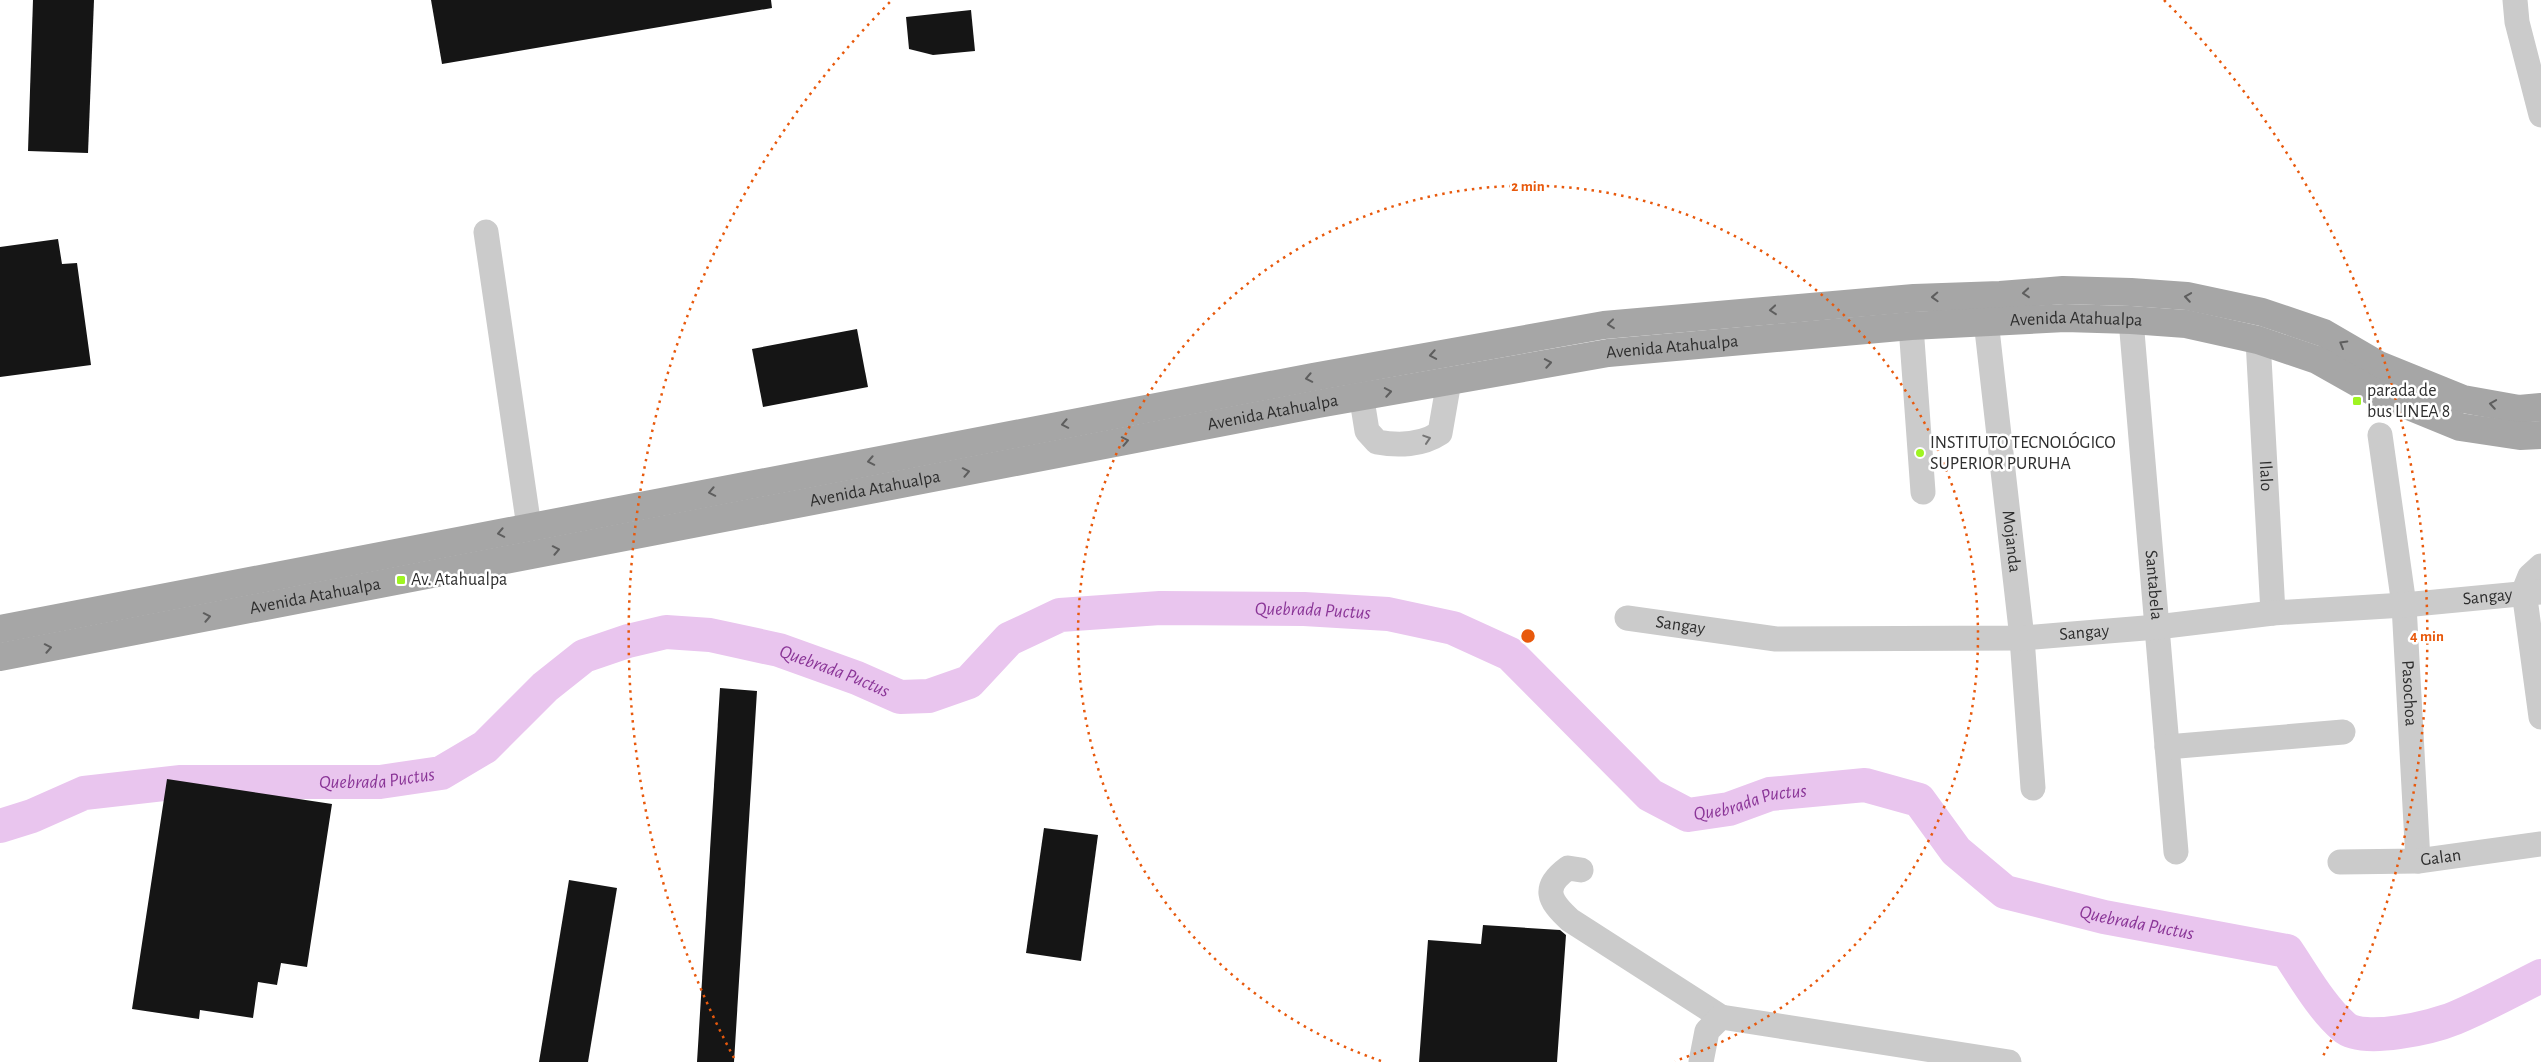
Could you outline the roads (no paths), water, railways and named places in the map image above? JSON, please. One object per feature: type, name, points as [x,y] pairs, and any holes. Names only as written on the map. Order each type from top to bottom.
[{"type":"main road","name":"Avenida Atahualpa","points":[[0,629],[1165,405],[1604,325],[1914,298],[1983,296],[2063,290],[2188,296],[2262,312],[2324,333],[2378,365],[2463,399],[2519,408],[2541,407]]},
{"type":"main road","points":[[1714,316],[1717,343]]},
{"type":"main road","name":"Avenida Atahualpa","points":[[0,657],[1362,396],[1608,352],[1911,326],[1987,324],[2065,318],[2186,324],[2258,340],[2317,360],[2372,391],[2460,427],[2520,436],[2541,435]]},
{"type":"main road","points":[[1457,379],[1461,350]]},
{"type":"main road","points":[[1165,405],[1170,433]]},
{"type":"main road","points":[[910,454],[915,481]]},
{"type":"main road","points":[[408,550],[413,578]]},
{"type":"street","points":[[2515,0],[2516,22],[2541,115]]},
{"type":"street","points":[[486,232],[529,527]]},
{"type":"street","name":"Mojanda","points":[[1983,296],[2022,638],[2033,788]]},
{"type":"street","name":"Santabela","points":[[2131,320],[2176,852]]},
{"type":"street","points":[[1911,326],[1923,492]]},
{"type":"street","name":"Ilalo","points":[[2258,340],[2273,613]]},
{"type":"street","points":[[1357,369],[1368,431],[1377,442],[1394,445],[1429,440],[1440,433],[1457,379]]},
{"type":"street","name":"Pasochoa","points":[[2380,435],[2404,605],[2418,861]]},
{"type":"street","points":[[2541,566],[2530,576],[2533,591],[2541,717]]},
{"type":"street","name":"Sangay","points":[[1627,618],[1776,638],[2022,638],[2157,627],[2273,613],[2404,605],[2533,591]]},
{"type":"street","points":[[2167,747],[2343,732]]},
{"type":"street","name":"Galan","points":[[2340,862],[2418,861],[2541,844]]},
{"type":"street","points":[[1581,870],[1568,868],[1554,878],[1550,893],[1556,907],[1570,920],[1721,1017],[2009,1062]]},
{"type":"street","points":[[1701,1062],[1707,1031],[1721,1017]]},
{"type":"waterway","name":"Quebrada Puctus","points":[[0,826],[32,816],[84,793],[181,782],[380,782],[441,773],[485,747],[545,687],[584,656],[628,641],[666,632],[710,635],[779,650],[857,678],[900,697],[929,696],[969,682],[1009,639],[1060,615],[1160,608],[1304,609],[1388,614],[1453,628],[1510,654],[1650,795],[1688,815],[1729,809],[1770,794],[1865,785],[1919,800],[1956,851],[2005,892],[2104,917],[2287,951],[2328,1010],[2344,1027],[2353,1032],[2382,1034],[2445,1022],[2541,976]]},
{"type":"place","name":"parada de bus LINEA 8","points":[[2357,401]]},
{"type":"place","name":"INSTITUTO TECNOLÓGICO SUPERIOR PURUHA","points":[[1920,453]]},
{"type":"place","name":"Av. Atahualpa","points":[[401,580]]}]
